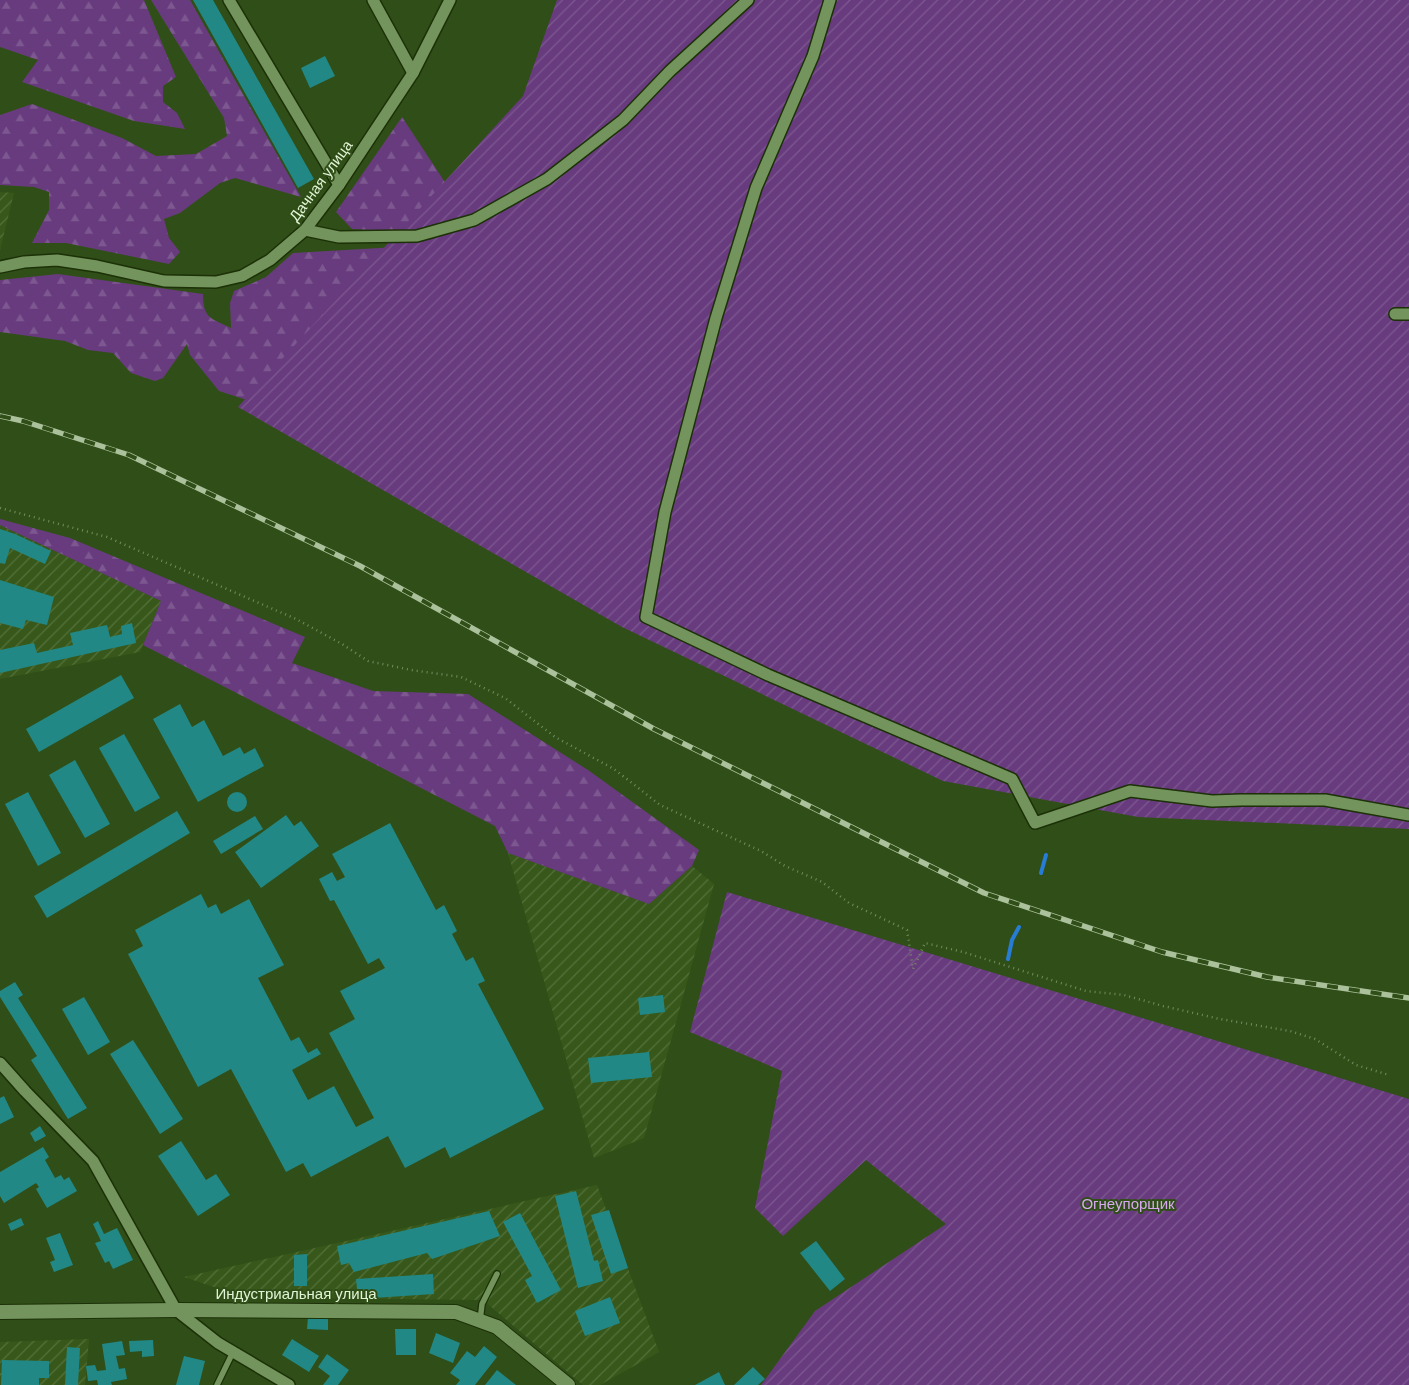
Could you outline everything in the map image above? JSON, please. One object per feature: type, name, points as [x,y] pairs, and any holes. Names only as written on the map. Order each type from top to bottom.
[{"type":"street","points":[[229,0],[339,185]]},
{"type":"street","points":[[373,0],[413,73]]},
{"type":"street","name":"Дачная улица","points":[[0,267],[24,262],[57,260],[97,266],[164,281],[216,282],[242,276],[270,260],[305,230],[339,185],[413,73],[450,0]]},
{"type":"street","points":[[305,230],[339,237],[417,236],[474,220],[547,179],[624,120],[670,71],[748,0]]},
{"type":"street","points":[[830,0],[812,56],[756,188],[716,318],[665,512],[646,617],[768,674],[1012,779],[1035,823],[1130,791],[1212,802],[1325,800],[1409,815]]},
{"type":"street","points":[[1395,314],[1409,314]]},
{"type":"street","points":[[0,1063],[94,1161],[176,1310],[218,1343],[289,1385]]},
{"type":"street","name":"Индустриальная улица","points":[[0,1312],[176,1310],[456,1312],[497,1327],[568,1385]]},
{"type":"lane","points":[[480,1321],[482,1304],[497,1274]]},
{"type":"lane","points":[[217,1385],[233,1352]]},
{"type":"path","points":[[0,508],[107,538],[296,619],[342,644],[368,661],[411,670],[461,677],[504,698],[556,736],[614,769],[660,805],[761,851],[785,866],[822,882],[849,903],[907,930],[913,968],[925,943],[963,952],[1086,991],[1124,995],[1220,1019],[1290,1030],[1314,1039],[1356,1065],[1389,1075]]},
{"type":"shaded area","points":[[0,192],[14,193],[0,250]]},
{"type":"shaded area","points":[[0,525],[161,601],[140,652],[0,679]]},
{"type":"shaded area","points":[[508,853],[649,904],[692,866],[714,884],[644,1138],[594,1158]]},
{"type":"shaded area","points":[[597,1185],[659,1352],[600,1385],[583,1385],[483,1300],[244,1297],[184,1277]]},
{"type":"shaded area","points":[[89,1339],[85,1385],[0,1385],[0,1342]]},
{"type":"green space","points":[[0,0],[144,0],[176,77],[163,86],[163,102],[177,113],[185,129],[134,121],[22,82],[38,60],[0,47]]},
{"type":"green space","points":[[151,0],[190,0],[301,197],[235,178],[220,183],[180,213],[164,219],[169,238],[180,252],[169,264],[66,243],[32,243],[49,210],[49,192],[34,187],[0,185],[0,115],[32,104],[122,138],[156,156],[196,154],[227,136],[224,118]]},
{"type":"green space","points":[[557,0],[1409,0],[1409,829],[1138,817],[943,781],[622,627],[238,407],[523,96]]},
{"type":"green space","points":[[402,117],[456,199],[406,232],[352,229],[336,212]]},
{"type":"green space","points":[[466,243],[253,402],[219,391],[190,355],[187,344],[163,378],[155,381],[131,373],[113,353],[88,350],[65,341],[0,332],[0,280],[58,274],[203,294],[203,302],[210,317],[231,328],[230,303],[234,291],[266,277],[293,253]]},
{"type":"green space","points":[[0,519],[70,538],[305,637],[292,663],[373,691],[468,694],[588,770],[699,850],[692,866],[649,904],[508,853],[495,826],[143,645],[161,601],[0,525]]},
{"type":"green space","name":"Огнеупорщик","points":[[727,892],[1409,1099],[1409,1385],[761,1385],[815,1311],[946,1224],[866,1160],[783,1236],[755,1208],[782,1071],[690,1032]]},
{"type":"building","points":[[193,0],[213,0],[314,179],[298,188]]},
{"type":"building","points":[[325,56],[335,76],[310,88],[301,68]]},
{"type":"building","points":[[0,529],[51,551],[45,564],[10,548],[5,564],[0,563]]},
{"type":"building","points":[[0,580],[54,597],[47,625],[26,620],[23,629],[0,623]]},
{"type":"building","points":[[132,623],[136,643],[0,673],[0,650],[34,643],[37,653],[73,645],[70,633],[107,625],[110,637],[122,634],[121,626]]},
{"type":"building","points":[[121,675],[134,698],[39,752],[26,729]]},
{"type":"building","points":[[180,704],[192,727],[204,720],[223,756],[240,747],[244,754],[255,748],[264,766],[198,802],[153,719]]},
{"type":"building","points":[[124,734],[160,798],[135,812],[99,748]]},
{"type":"building","points":[[75,760],[110,824],[85,838],[49,775]]},
{"type":"building","points":[[28,792],[61,853],[38,866],[5,804]]},
{"type":"building","points":[[237,792],[244,795],[247,802],[244,809],[237,812],[230,809],[227,802],[230,795]]},
{"type":"building","points":[[177,811],[190,833],[47,918],[34,896]]},
{"type":"building","points":[[286,815],[294,826],[301,821],[319,846],[261,888],[235,852]]},
{"type":"building","points":[[255,816],[263,829],[221,854],[213,841]]},
{"type":"building","points":[[390,823],[436,910],[444,905],[457,931],[452,934],[466,961],[473,957],[485,981],[478,984],[544,1109],[450,1158],[445,1147],[405,1168],[388,1136],[311,1177],[303,1163],[286,1172],[231,1069],[198,1087],[128,954],[143,946],[135,930],[201,894],[208,908],[216,904],[221,914],[249,899],[284,965],[258,978],[291,1041],[299,1037],[308,1053],[317,1048],[321,1054],[292,1070],[308,1100],[334,1086],[356,1127],[374,1118],[329,1033],[355,1019],[340,991],[385,968],[379,958],[368,964],[334,900],[330,901],[319,879],[332,872],[337,881],[345,877],[332,854]]},
{"type":"building","points":[[15,982],[23,995],[18,998],[87,1108],[68,1119],[31,1060],[37,1056],[0,997],[0,991]]},
{"type":"building","points":[[663,995],[665,1012],[640,1015],[638,998]]},
{"type":"building","points":[[84,997],[110,1042],[88,1055],[62,1009]]},
{"type":"building","points":[[133,1040],[183,1119],[160,1134],[110,1054]]},
{"type":"building","points":[[649,1052],[652,1077],[591,1083],[588,1058]]},
{"type":"building","points":[[4,1096],[14,1117],[0,1124],[0,1098]]},
{"type":"building","points":[[40,1126],[46,1136],[35,1142],[30,1133]]},
{"type":"building","points":[[181,1141],[206,1180],[216,1174],[230,1195],[198,1216],[158,1156]]},
{"type":"building","points":[[43,1147],[49,1157],[45,1160],[55,1178],[61,1175],[64,1180],[69,1177],[77,1191],[47,1208],[36,1189],[39,1187],[36,1183],[4,1203],[0,1196],[0,1172]]},
{"type":"building","points":[[576,1191],[594,1261],[598,1260],[603,1281],[578,1288],[555,1196]]},
{"type":"building","points":[[609,1210],[628,1268],[611,1274],[591,1215]]},
{"type":"building","points":[[489,1211],[500,1236],[432,1259],[427,1253],[354,1272],[349,1263],[341,1265],[337,1246]]},
{"type":"building","points":[[520,1213],[561,1290],[537,1303],[525,1280],[532,1276],[503,1222]]},
{"type":"building","points":[[21,1218],[24,1225],[11,1231],[8,1224]]},
{"type":"building","points":[[98,1221],[104,1234],[117,1228],[133,1260],[113,1269],[109,1261],[105,1263],[95,1243],[101,1241],[93,1224]]},
{"type":"building","points":[[60,1233],[73,1265],[54,1272],[50,1262],[55,1260],[46,1238]]},
{"type":"building","points":[[816,1241],[845,1279],[830,1291],[800,1253]]},
{"type":"building","points":[[307,1254],[307,1286],[294,1286],[294,1255]]},
{"type":"building","points":[[433,1274],[434,1294],[358,1299],[356,1279]]},
{"type":"building","points":[[610,1297],[620,1323],[585,1336],[575,1311]]},
{"type":"building","points":[[308,1317],[328,1318],[328,1330],[307,1329]]},
{"type":"building","points":[[395,1329],[416,1329],[416,1355],[396,1355]]},
{"type":"building","points":[[436,1333],[460,1343],[453,1363],[429,1353]]},
{"type":"building","points":[[292,1339],[319,1356],[309,1372],[282,1355]]},
{"type":"building","points":[[153,1340],[154,1356],[142,1357],[142,1351],[130,1352],[129,1341]]},
{"type":"building","points":[[122,1341],[125,1355],[116,1356],[119,1369],[125,1368],[127,1379],[111,1382],[112,1385],[98,1385],[97,1380],[88,1381],[86,1366],[95,1365],[97,1371],[106,1370],[102,1344]]},
{"type":"building","points":[[484,1346],[497,1357],[475,1385],[456,1385],[460,1380],[450,1373],[467,1351],[475,1357]]},
{"type":"building","points":[[67,1347],[80,1348],[78,1385],[65,1385]]},
{"type":"building","points":[[327,1354],[349,1370],[338,1385],[323,1385],[330,1376],[318,1367]]},
{"type":"building","points":[[184,1356],[205,1361],[199,1385],[176,1385]]},
{"type":"building","points":[[2,1360],[49,1361],[49,1378],[39,1378],[39,1385],[1,1385]]},
{"type":"building","points":[[753,1367],[765,1379],[758,1385],[734,1385]]},
{"type":"building","points":[[497,1370],[516,1385],[485,1385]]},
{"type":"building","points":[[719,1372],[725,1385],[695,1385]]},
{"type":"waterway","points":[[1041,873],[1046,855]]},
{"type":"waterway","points":[[1008,959],[1012,940],[1019,927]]},
{"type":"railway","points":[[0,416],[23,421],[129,455],[360,566],[654,729],[984,893],[1162,952],[1267,977],[1409,998]]}]
